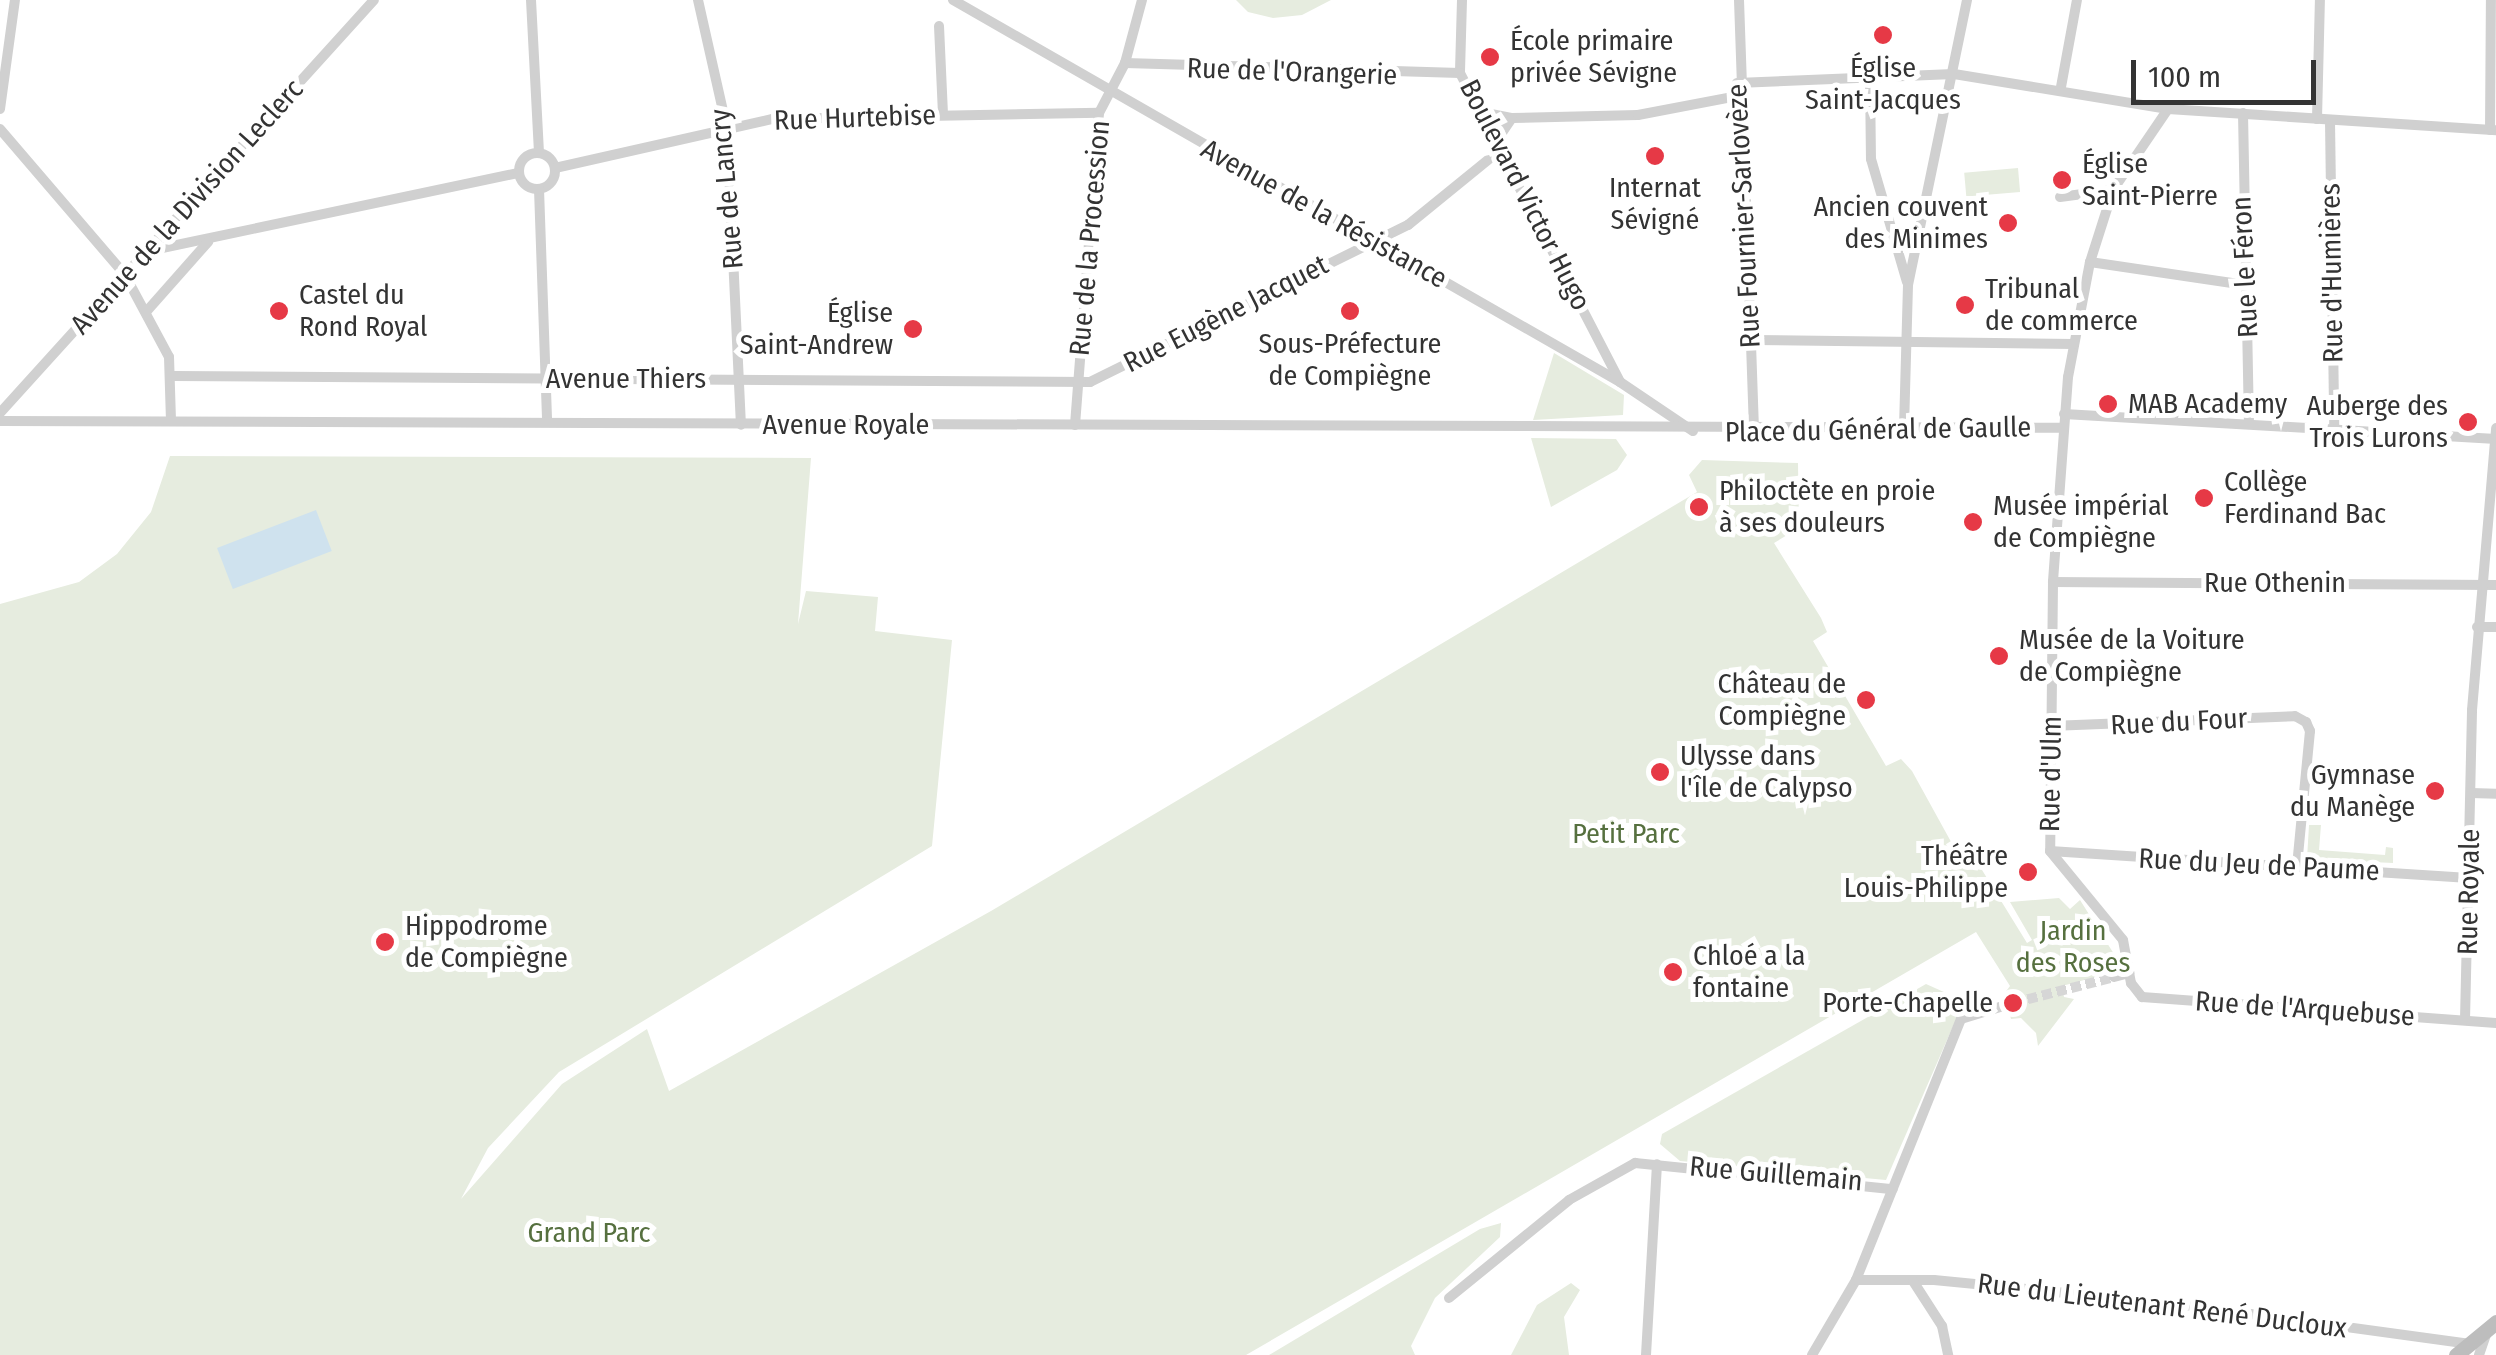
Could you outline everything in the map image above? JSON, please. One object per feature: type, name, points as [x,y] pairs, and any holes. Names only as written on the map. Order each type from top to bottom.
[{"type":"main road","points":[[2456,1355],[2477,1344],[2496,1322]]},
{"type":"street","points":[[0,109],[15,0]]},
{"type":"street","name":"Avenue de la Division Leclerc","points":[[0,413],[374,0]]},
{"type":"street","points":[[519,174],[528,187],[539,189],[550,184],[555,168],[538,153],[531,0]]},
{"type":"street","name":"Rue de Lancry","points":[[698,0],[728,129],[741,425]]},
{"type":"street","name":"Avenue de la Résistance","points":[[952,0],[1620,382],[1692,431]]},
{"type":"street","name":"Rue de la Procession","points":[[1075,425],[1099,112],[1125,63],[1142,0]]},
{"type":"street","name":"Boulevard Victor Hugo","points":[[1462,0],[1460,73],[1620,382]]},
{"type":"street","name":"Rue Fournier-Sarlovèze","points":[[1739,0],[1737,83],[1754,432]]},
{"type":"street","points":[[1904,428],[1908,285],[1967,0]]},
{"type":"street","points":[[2061,87],[2077,0]]},
{"type":"street","points":[[2317,120],[2320,0]]},
{"type":"street","points":[[1737,83],[1954,74],[2061,87],[2168,109],[2493,130],[2491,0]]},
{"type":"street","points":[[939,26],[943,114]]},
{"type":"street","name":"Rue de l'Orangerie","points":[[1125,63],[1460,73]]},
{"type":"street","points":[[1870,79],[1871,160],[1908,285]]},
{"type":"street","points":[[1481,112],[1512,118],[1638,115],[1738,96]]},
{"type":"street","name":"Rue d'Ulm","points":[[2129,973],[2123,940],[2050,850],[2054,582],[2064,414],[2090,262],[2113,190],[2168,109]]},
{"type":"street","name":"Rue Hurtebise","points":[[555,168],[773,119],[1099,112]]},
{"type":"street","name":"Rue le Féron","points":[[2243,114],[2249,421]]},
{"type":"street","name":"Rue Eugène Jacquet","points":[[1078,382],[1432,210],[1497,147],[1512,118]]},
{"type":"street","name":"Rue d'Humières","points":[[2330,121],[2334,425]]},
{"type":"street","points":[[0,129],[125,275],[174,376],[172,420]]},
{"type":"street","points":[[519,174],[524,158],[538,153]]},
{"type":"street","points":[[146,252],[519,174]]},
{"type":"street","points":[[539,189],[547,421]]},
{"type":"street","points":[[2060,197],[2113,190]]},
{"type":"street","points":[[146,312],[208,242]]},
{"type":"street","points":[[2090,262],[2244,286]]},
{"type":"street","points":[[1751,340],[2074,344]]},
{"type":"street","name":"Avenue Thiers","points":[[174,376],[1078,382]]},
{"type":"street","points":[[2064,414],[2334,425],[2496,439]]},
{"type":"street","name":"Avenue Royale","points":[[0,421],[547,421],[1692,431]]},
{"type":"street","name":"Place du Général de Gaulle","points":[[1692,431],[2063,428]]},
{"type":"street","name":"Rue Royale","points":[[2465,1020],[2479,584],[2496,428]]},
{"type":"street","name":"Rue Othenin","points":[[2054,582],[2496,585]]},
{"type":"street","points":[[2478,627],[2496,627]]},
{"type":"street","name":"Rue du Four","points":[[2051,726],[2295,716],[2306,722],[2310,731],[2298,864]]},
{"type":"street","points":[[2472,794],[2496,794]]},
{"type":"street","name":"Rue du Jeu de Paume","points":[[2050,850],[2469,878]]},
{"type":"street","points":[[2114,976],[2129,973]]},
{"type":"street","name":"Rue de l'Arquebuse","points":[[2129,973],[2142,997],[2496,1023]]},
{"type":"street","points":[[1812,1355],[1856,1280],[1961,1019],[2013,1003]]},
{"type":"street","points":[[1646,1355],[1657,1164]]},
{"type":"street","name":"Rue Guillemain","points":[[1449,1298],[1618,1168],[1657,1164],[1894,1188]]},
{"type":"street","name":"Rue du Lieutenant René Ducloux","points":[[1856,1280],[1913,1281],[2178,1304],[2477,1344]]},
{"type":"street","points":[[1913,1281],[1942,1326],[1948,1355]]},
{"type":"green space","points":[[1236,0],[1331,0],[1302,15],[1273,18],[1248,12]]},
{"type":"green space","points":[[2018,168],[2020,192],[1966,197],[1964,173]]},
{"type":"green space","points":[[1554,353],[1624,395],[1623,415],[1533,420]]},
{"type":"green space","points":[[1531,438],[1616,439],[1627,455],[1617,470],[1551,507]]},
{"type":"green space","points":[[170,456],[811,458],[798,624],[806,591],[878,597],[875,631],[952,640],[932,846],[559,1072],[488,1148],[461,1199],[562,1084],[647,1029],[669,1091],[991,911],[1697,492],[1689,475],[1702,460],[1798,463],[1799,528],[1774,543],[1827,632],[1813,641],[1886,766],[1901,759],[1912,771],[1955,849],[1966,844],[2027,943],[2032,940],[2010,902],[2059,898],[2070,909],[2080,900],[2114,954],[2110,973],[2062,986],[2064,997],[2074,999],[2038,1046],[2036,1033],[2021,1018],[2011,1019],[2004,994],[2010,986],[1976,932],[1246,1355],[0,1355],[0,604],[79,582],[117,554],[151,512]]},
{"type":"green space","points":[[2309,825],[2321,825],[2319,850],[2385,855],[2386,847],[2393,848],[2393,863],[2307,859]]},
{"type":"green space","points":[[1926,984],[1964,1001],[1886,1180],[1680,1161],[1660,1144],[1662,1134]]},
{"type":"green space","points":[[1501,1223],[1500,1237],[1435,1298],[1411,1346],[1415,1355],[1269,1355],[1480,1229]]},
{"type":"green space","points":[[1571,1283],[1580,1290],[1564,1317],[1569,1355],[1511,1355],[1537,1305]]},
{"type":"water","points":[[316,510],[332,551],[233,589],[217,548]]},
{"type":"tunnel","points":[[2013,1003],[2114,977]]},
{"type":"place","name":"Église Saint-Jacques","points":[[1883,35]]},
{"type":"place","name":"École primaire privée Sévigne","points":[[1490,57]]},
{"type":"place","name":"Internat Sévigné","points":[[1655,156]]},
{"type":"place","name":"Église Saint-Pierre","points":[[2062,180]]},
{"type":"place","name":"Ancien couvent des Minimes","points":[[2008,223]]},
{"type":"place","name":"Tribunal de commerce","points":[[1965,305]]},
{"type":"place","name":"Castel du Rond Royal","points":[[279,311]]},
{"type":"place","name":"Sous-Préfecture de Compiègne","points":[[1350,311]]},
{"type":"place","name":"Église Saint-Andrew","points":[[913,329]]},
{"type":"place","name":"MAB Academy","points":[[2108,404]]},
{"type":"place","name":"Auberge des Trois Lurons","points":[[2468,422]]},
{"type":"place","name":"Collège Ferdinand Bac","points":[[2204,498]]},
{"type":"place","name":"Philoctète en proie à ses douleurs","points":[[1699,507]]},
{"type":"place","name":"Musée impérial de Compiègne","points":[[1973,522]]},
{"type":"place","name":"Musée de la Voiture de Compiègne","points":[[1999,656]]},
{"type":"place","name":"Château de Compiègne","points":[[1866,700]]},
{"type":"place","name":"Ulysse dans l'île de Calypso","points":[[1660,772]]},
{"type":"place","name":"Gymnase du Manège","points":[[2435,791]]},
{"type":"place","name":"Théâtre Louis-Philippe","points":[[2028,872]]},
{"type":"place","name":"Hippodrome de Compiègne","points":[[385,942]]},
{"type":"place","name":"Chloé a la fontaine","points":[[1673,972]]},
{"type":"place","name":"Porte-Chapelle","points":[[2013,1003]]},
{"type":"park label","name":"Petit Parc","points":[[1626,834]]},
{"type":"park label","name":"Jardin des Roses","points":[[2073,947]]},
{"type":"park label","name":"Grand Parc","points":[[589,1233]]}]
